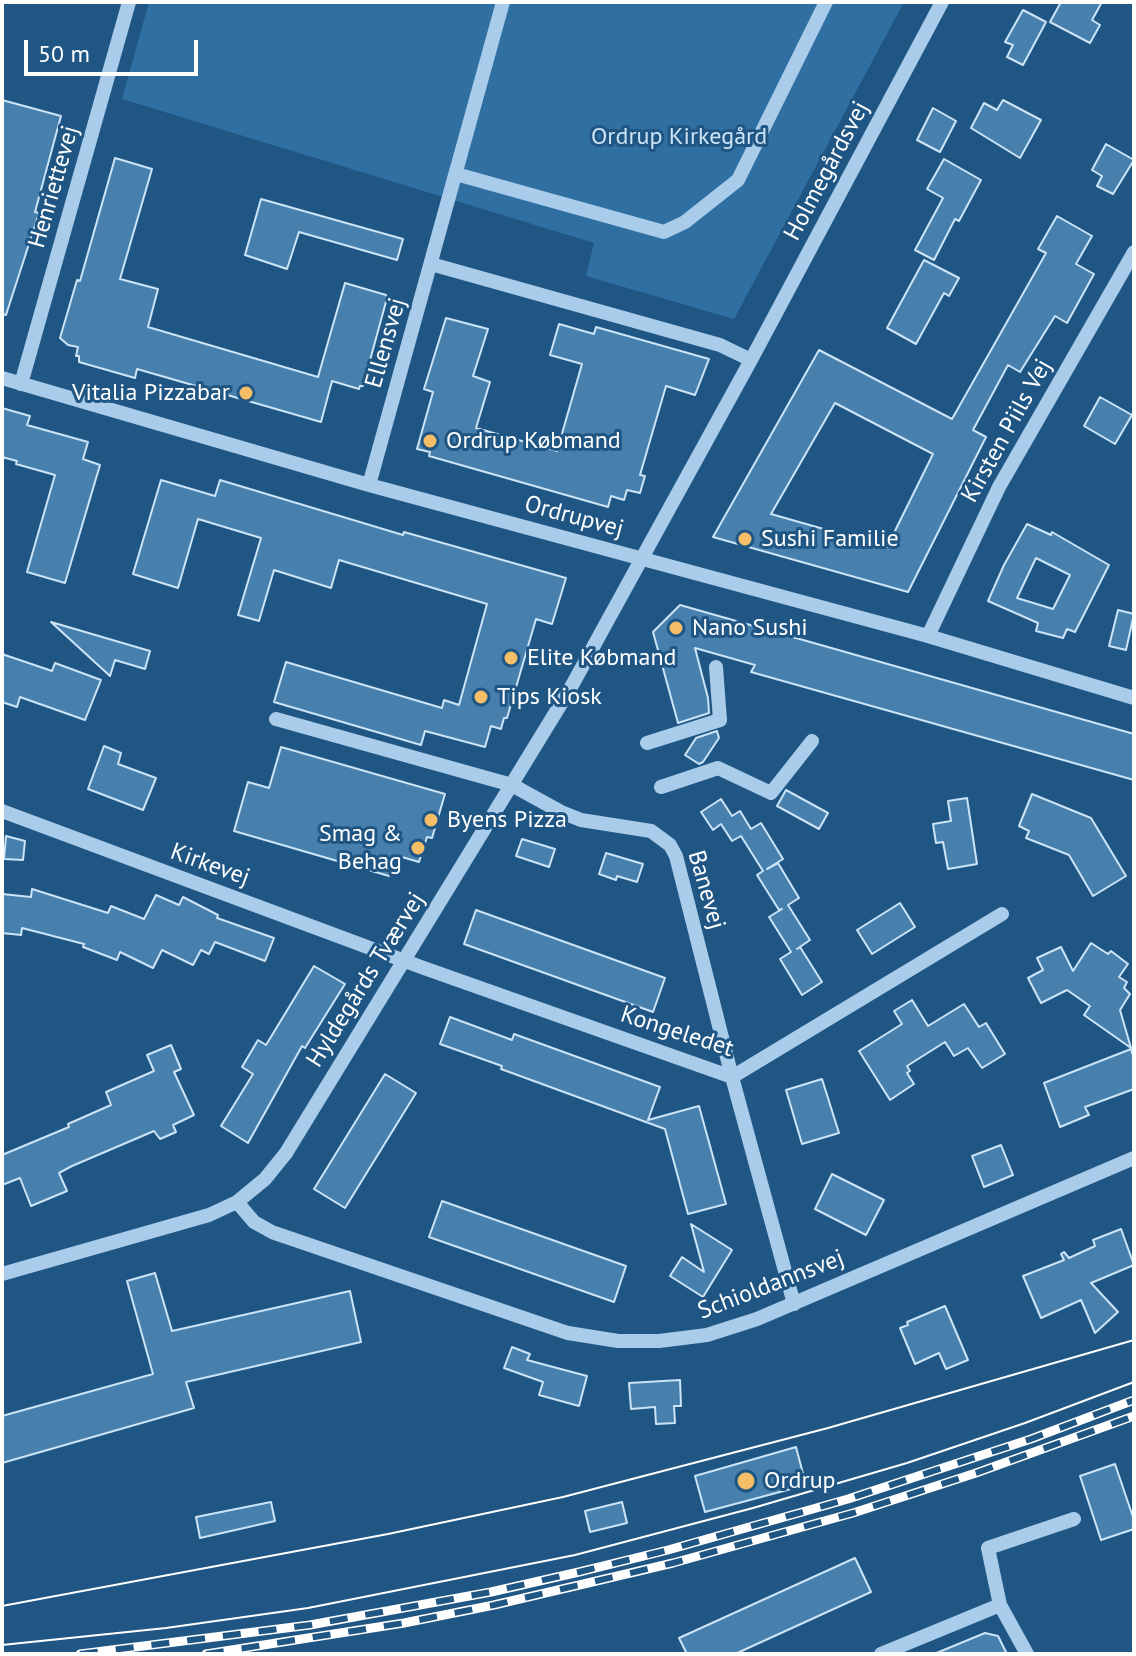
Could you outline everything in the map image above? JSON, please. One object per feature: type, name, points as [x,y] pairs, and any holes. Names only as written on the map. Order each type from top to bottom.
[{"type":"street","name":"Henriettevej","points":[[21,384],[129,2]]},
{"type":"street","name":"Ellensvej","points":[[369,485],[503,2]]},
{"type":"street","points":[[456,174],[664,232],[685,222],[738,180],[826,2]]},
{"type":"street","name":"Holmegårdsvej","points":[[641,557],[751,360],[942,2]]},
{"type":"street","name":"Kirsten Piils Vej","points":[[928,636],[999,487],[1134,252]]},
{"type":"street","points":[[431,264],[720,345],[751,360]]},
{"type":"street","name":"Ordrupvej","points":[[2,378],[369,485],[928,636],[1134,698]]},
{"type":"street","name":"Hyldegårds Tværvej","points":[[2,1274],[209,1215],[237,1202],[265,1179],[286,1153],[512,785],[570,689],[641,557]]},
{"type":"street","points":[[647,743],[720,720],[716,667]]},
{"type":"street","name":"Banevej","points":[[276,719],[512,785],[581,820],[651,831],[670,845],[676,856],[794,1304]]},
{"type":"street","points":[[661,787],[718,768],[771,793],[812,741]]},
{"type":"street","name":"Kirkevej","points":[[2,811],[403,961]]},
{"type":"street","name":"Kongeledet","points":[[403,961],[732,1077],[1002,914]]},
{"type":"street","name":"Schioldannsvej","points":[[237,1202],[254,1222],[272,1232],[568,1333],[618,1341],[659,1341],[707,1335],[794,1304],[1134,1158]]},
{"type":"street","points":[[1027,1654],[1000,1605],[988,1548],[1074,1519]]},
{"type":"street","points":[[881,1654],[1000,1605]]},
{"type":"green space","name":"Ordrup Kirkegård","points":[[149,2],[904,2],[734,319],[586,276],[594,243],[122,99]]},
{"type":"building","points":[[1061,2],[1102,2],[1092,20],[1100,25],[1090,43],[1050,22]]},
{"type":"building","points":[[1023,10],[1046,22],[1023,65],[1007,57],[1013,45],[1005,42]]},
{"type":"building","points":[[2,100],[61,116],[35,212],[39,213],[6,315],[2,314]]},
{"type":"building","points":[[1003,100],[1041,120],[1020,158],[971,128],[984,103],[997,110]]},
{"type":"building","points":[[933,108],[956,121],[940,152],[917,140]]},
{"type":"building","points":[[1106,144],[1134,160],[1113,194],[1097,186],[1102,176],[1092,170]]},
{"type":"building","points":[[115,158],[152,169],[120,279],[158,289],[148,327],[318,377],[345,283],[386,295],[387,298],[363,386],[359,389],[332,381],[321,422],[137,369],[135,378],[79,362],[79,356],[76,356],[78,347],[68,345],[60,338],[77,280],[80,281]]},
{"type":"building","points":[[944,159],[981,180],[959,221],[955,219],[934,260],[915,250],[943,198],[927,189]]},
{"type":"building","points":[[261,199],[403,239],[397,260],[299,232],[287,269],[245,255]]},
{"type":"building","points":[[1057,216],[1092,236],[1076,264],[1094,274],[1067,323],[1055,316],[1020,372],[1008,365],[973,430],[986,437],[908,592],[713,537],[819,350],[952,419],[1046,253],[1038,249]],"holes":[[[835,403],[933,454],[887,547],[771,514]]]},
{"type":"building","points":[[924,260],[959,278],[949,296],[944,293],[916,344],[887,328]]},
{"type":"building","points":[[446,318],[488,329],[473,376],[490,382],[476,428],[557,451],[582,364],[550,355],[559,324],[594,334],[596,327],[709,359],[695,395],[666,386],[640,475],[645,476],[640,493],[627,490],[624,500],[611,496],[608,507],[429,456],[430,452],[417,449],[433,392],[424,389]]},
{"type":"building","points":[[1100,397],[1132,415],[1115,444],[1084,426]]},
{"type":"building","points":[[2,408],[30,416],[27,425],[88,442],[83,459],[100,465],[65,583],[27,572],[55,475],[2,457]]},
{"type":"building","points":[[161,480],[215,496],[220,480],[403,535],[404,532],[566,578],[552,624],[536,619],[501,729],[491,726],[485,747],[425,731],[421,745],[274,702],[286,662],[442,708],[444,700],[459,705],[487,604],[339,560],[331,588],[274,570],[259,621],[238,615],[261,538],[198,519],[178,588],[133,574]]},
{"type":"building","points":[[1027,524],[1051,535],[1052,532],[1109,565],[1075,632],[1067,629],[1063,638],[1036,631],[1038,623],[988,601]],"holes":[[[1036,558],[1070,575],[1053,609],[1017,598]]]},
{"type":"building","points":[[680,605],[1134,734],[1134,780],[751,672],[755,665],[695,648],[709,713],[678,723],[653,632]]},
{"type":"building","points":[[1118,610],[1134,614],[1126,650],[1109,646]]},
{"type":"building","points":[[51,622],[150,651],[145,669],[115,660],[110,676]]},
{"type":"building","points":[[2,654],[52,671],[55,663],[101,680],[85,720],[20,697],[17,707],[2,702]]},
{"type":"building","points":[[717,731],[719,738],[703,762],[699,764],[685,755],[696,738]]},
{"type":"building","points":[[104,746],[121,753],[118,764],[156,778],[143,810],[88,789]]},
{"type":"building","points":[[281,747],[445,794],[432,838],[427,837],[419,862],[395,855],[389,876],[234,831],[248,782],[269,788]]},
{"type":"building","points":[[786,790],[828,813],[819,829],[777,806]]},
{"type":"building","points":[[1032,794],[1091,818],[1126,876],[1093,896],[1069,855],[1026,838],[1029,831],[1019,826]]},
{"type":"building","points":[[967,798],[977,864],[948,869],[943,842],[936,843],[933,824],[951,821],[948,801]]},
{"type":"building","points":[[721,799],[732,816],[740,811],[751,829],[761,823],[783,859],[767,869],[778,863],[799,898],[788,905],[810,940],[797,949],[800,947],[822,982],[802,995],[780,959],[791,952],[769,917],[782,909],[779,910],[757,875],[763,871],[741,836],[732,841],[721,824],[713,830],[701,812]]},
{"type":"building","points":[[6,836],[25,841],[23,860],[4,859]]},
{"type":"building","points":[[522,839],[555,849],[549,867],[516,856]]},
{"type":"building","points":[[606,853],[643,864],[637,882],[599,874]]},
{"type":"building","points":[[32,889],[108,913],[111,906],[144,919],[156,895],[179,905],[183,897],[218,915],[217,918],[274,938],[265,961],[215,942],[209,954],[201,950],[193,965],[162,950],[153,968],[120,952],[117,960],[83,947],[84,944],[22,928],[21,935],[2,933],[2,894],[31,897]]},
{"type":"building","points":[[900,903],[915,927],[872,954],[857,930]]},
{"type":"building","points":[[476,910],[665,978],[653,1012],[464,944]]},
{"type":"building","points":[[1091,943],[1108,954],[1111,951],[1128,964],[1119,977],[1127,982],[1124,988],[1130,994],[1120,1010],[1131,1048],[1084,1015],[1090,1006],[1067,990],[1041,1003],[1028,978],[1043,970],[1037,958],[1061,947],[1073,971]]},
{"type":"building","points":[[314,966],[345,984],[305,1048],[302,1046],[248,1143],[221,1126],[253,1074],[242,1067],[258,1040],[266,1045]]},
{"type":"building","points":[[912,1000],[928,1026],[964,1004],[979,1027],[986,1023],[1005,1054],[982,1068],[968,1048],[954,1056],[945,1042],[907,1066],[910,1071],[907,1073],[914,1084],[890,1100],[859,1051],[902,1024],[894,1011]]},
{"type":"building","points":[[450,1017],[512,1040],[514,1034],[660,1087],[648,1120],[699,1106],[726,1204],[688,1214],[665,1129],[440,1044]]},
{"type":"building","points":[[171,1045],[181,1069],[174,1072],[194,1115],[173,1125],[176,1132],[160,1139],[154,1131],[72,1166],[59,1173],[67,1191],[31,1206],[20,1178],[2,1185],[2,1155],[69,1127],[68,1124],[111,1105],[106,1092],[154,1071],[147,1055]]},
{"type":"building","points":[[1131,1049],[1134,1089],[1085,1107],[1089,1115],[1060,1127],[1044,1083]]},
{"type":"building","points":[[385,1074],[416,1093],[345,1208],[314,1189]]},
{"type":"building","points":[[822,1079],[839,1133],[802,1144],[786,1090]]},
{"type":"building","points":[[1001,1145],[1013,1175],[984,1187],[972,1156]]},
{"type":"building","points":[[832,1174],[884,1200],[866,1235],[815,1209]]},
{"type":"building","points":[[442,1201],[626,1266],[614,1302],[429,1237]]},
{"type":"building","points":[[691,1224],[732,1250],[703,1297],[670,1276],[682,1257],[704,1272]]},
{"type":"building","points":[[1121,1229],[1134,1265],[1091,1283],[1118,1312],[1095,1333],[1081,1300],[1041,1318],[1023,1276],[1064,1260],[1061,1254],[1064,1252],[1069,1258],[1095,1246],[1093,1240]]},
{"type":"building","points":[[155,1273],[172,1331],[350,1291],[361,1342],[186,1382],[194,1408],[2,1463],[2,1416],[153,1374],[127,1281]]},
{"type":"building","points":[[945,1306],[968,1360],[946,1369],[939,1353],[915,1364],[900,1328]]},
{"type":"building","points":[[512,1347],[530,1354],[527,1360],[587,1376],[579,1406],[539,1395],[543,1382],[504,1368]]},
{"type":"building","points":[[680,1380],[681,1406],[674,1406],[675,1423],[656,1424],[655,1407],[631,1409],[629,1383]]},
{"type":"building","points":[[796,1447],[806,1485],[705,1512],[695,1476]]},
{"type":"building","points":[[1115,1464],[1134,1520],[1134,1529],[1101,1540],[1080,1476]]},
{"type":"building","points":[[271,1502],[275,1521],[200,1538],[196,1517]]},
{"type":"building","points":[[622,1502],[627,1523],[590,1532],[585,1511]]},
{"type":"building","points":[[855,1558],[871,1592],[735,1654],[687,1654],[679,1638]]},
{"type":"building","points":[[985,1633],[998,1636],[1007,1654],[934,1654]]},
{"type":"tram line","points":[[2,1606],[388,1534],[563,1497],[828,1428],[1134,1340]]},
{"type":"tram line","points":[[2,1645],[166,1628],[308,1608],[575,1555],[907,1463],[1134,1382]]},
{"type":"railway","points":[[80,1654],[310,1625],[491,1592],[579,1572],[848,1499],[1031,1439],[1134,1400]]},
{"type":"railway","points":[[206,1654],[404,1623],[673,1563],[853,1513],[1134,1416]]},
{"type":"place","name":"Vitalia Pizzabar","points":[[246,393]]},
{"type":"place","name":"Ordrup Købmand","points":[[430,441]]},
{"type":"place","name":"Sushi Familie","points":[[745,539]]},
{"type":"place","name":"Nano Sushi","points":[[676,628]]},
{"type":"place","name":"Elite Købmand","points":[[511,658]]},
{"type":"place","name":"Tips Kiosk","points":[[481,697]]},
{"type":"place","name":"Byens Pizza","points":[[431,820]]},
{"type":"place","name":"Smag & Behag","points":[[418,848]]},
{"type":"place","name":"Ordrup","points":[[746,1481]]}]
